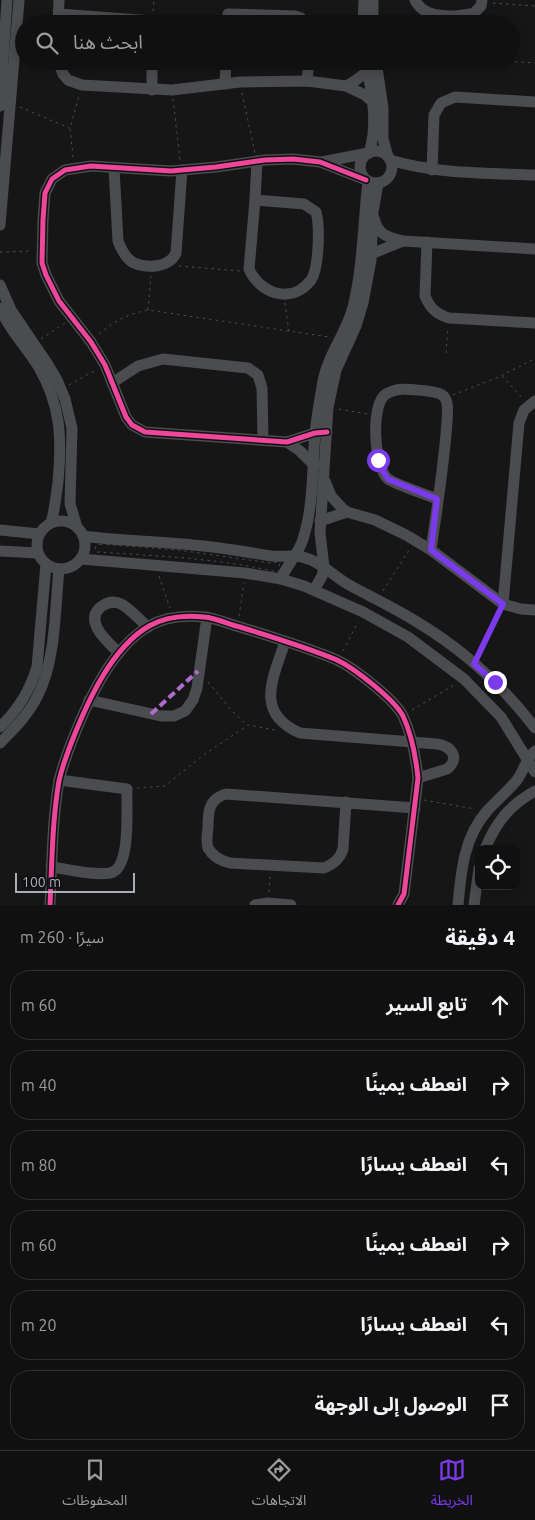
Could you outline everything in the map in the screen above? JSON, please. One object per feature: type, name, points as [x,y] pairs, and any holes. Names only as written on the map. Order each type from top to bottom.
[{"type":"street","points":[[0,224],[6,105],[8,0]]},
{"type":"street","points":[[17,15],[19,0]]},
{"type":"street","points":[[58,15],[59,0]]},
{"type":"street","points":[[363,15],[364,0]]},
{"type":"street","points":[[373,0],[373,15]]},
{"type":"street","points":[[415,0],[425,11],[442,15]]},
{"type":"street","points":[[455,15],[474,13],[479,9],[482,1]]},
{"type":"street","points":[[228,15],[262,15]]},
{"type":"street","points":[[6,105],[15,32]]},
{"type":"street","points":[[61,70],[68,80],[82,85],[152,90],[172,90],[240,82],[307,81],[346,86],[365,95],[373,102]]},
{"type":"street","points":[[152,70],[152,90]]},
{"type":"street","points":[[225,84],[226,70]]},
{"type":"street","points":[[307,81],[308,70]]},
{"type":"street","points":[[346,86],[354,83],[366,70]]},
{"type":"street","points":[[371,70],[373,137],[368,153],[362,160],[360,168],[361,173],[371,182],[373,212],[376,227],[380,232],[388,238],[402,240],[535,249]]},
{"type":"street","points":[[321,432],[287,442],[145,432],[132,425],[126,417],[106,365],[52,290],[42,263],[45,193],[52,179],[65,170],[91,166],[182,170],[257,161],[293,159],[320,162],[371,182],[387,178],[390,163],[383,139],[383,108],[372,70]]},
{"type":"street","points":[[432,170],[434,115],[441,103],[454,97],[535,102]]},
{"type":"street","points":[[320,162],[381,152],[390,163],[432,170],[535,175]]},
{"type":"street","points":[[254,200],[304,204],[316,212],[318,224],[315,272],[305,286],[298,291],[284,294],[265,289],[258,283],[250,269],[254,200],[257,161]]},
{"type":"street","points":[[114,168],[118,241],[121,250],[134,263],[152,266],[166,264],[174,259],[176,253],[182,170]]},
{"type":"street","points":[[314,590],[322,576],[324,567],[320,534],[317,472],[321,432],[336,370],[356,326],[363,303],[366,254],[363,228],[371,182]]},
{"type":"street","points":[[282,579],[303,541],[317,472],[324,378],[353,309],[366,254],[373,212]]},
{"type":"street","points":[[366,254],[402,240]]},
{"type":"street","points":[[427,242],[425,296],[428,304],[434,310],[449,318],[535,323]]},
{"type":"street","points":[[0,286],[10,310],[34,344],[62,390],[68,410],[72,428],[69,496],[71,511],[85,548],[81,559],[72,567],[59,569],[46,564],[38,553],[37,542],[39,534],[51,523],[56,508],[60,433],[54,400],[48,384],[10,327],[0,308]]},
{"type":"street","points":[[112,384],[138,366],[163,359],[248,368],[258,375],[262,388],[263,440]]},
{"type":"street","points":[[431,550],[446,444],[448,407],[446,398],[432,392],[401,389],[385,395],[375,415],[378,460],[381,468],[388,479],[437,499]]},
{"type":"street","points":[[503,604],[519,423],[524,410],[532,403]]},
{"type":"street","points":[[287,442],[300,451],[317,472],[331,496],[347,512],[375,520],[431,550],[503,604],[535,610]]},
{"type":"street","points":[[320,521],[347,512]]},
{"type":"street","points":[[51,523],[67,522],[80,531],[109,540],[192,545],[274,556],[303,557],[324,567],[345,583],[419,622],[495,682],[519,707],[535,728]]},
{"type":"street","points":[[0,530],[39,534]]},
{"type":"street","points":[[305,531],[320,534]]},
{"type":"street","points":[[0,551],[38,553]]},
{"type":"street","points":[[81,559],[245,573],[282,579],[314,590],[363,612],[408,637],[464,679],[501,717],[535,772]]},
{"type":"street","points":[[0,727],[26,695],[37,668],[46,564]]},
{"type":"street","points":[[0,743],[21,723],[32,708],[45,678],[52,645],[59,569]]},
{"type":"street","points":[[119,654],[98,630],[95,619],[100,608],[110,603],[121,604],[148,627]]},
{"type":"street","points":[[50,905],[51,867],[59,780],[66,756],[89,700],[99,681],[119,654],[148,627],[163,620],[179,616],[207,617],[338,661],[376,687],[402,716],[411,743],[418,778],[404,894],[398,905]]},
{"type":"street","points":[[89,700],[151,714],[174,716],[185,711],[193,700],[197,688],[207,617]]},
{"type":"street","points":[[285,642],[270,685],[270,698],[273,710],[280,720],[289,728],[300,733],[444,745],[453,753],[453,762],[448,769],[418,778]]},
{"type":"street","points":[[458,905],[463,860],[471,836],[487,811],[516,782],[531,754],[535,751]]},
{"type":"street","points":[[51,867],[110,873],[114,871],[123,856],[126,845],[127,789],[59,780]]},
{"type":"street","points":[[487,845],[495,828],[506,813],[516,802],[535,791]]},
{"type":"street","points":[[346,802],[343,849],[337,861],[324,868],[230,863],[213,854],[207,844],[208,813],[214,800],[219,796],[233,794],[346,802],[416,803]]},
{"type":"street","points":[[474,905],[476,890]]},
{"type":"street","points":[[404,894],[411,905]]},
{"type":"street","points":[[255,905],[268,903],[291,905]]},
{"type":"path","points":[[482,1],[535,6]]},
{"type":"path","points":[[520,62],[535,63]]},
{"type":"path","points":[[240,82],[257,161]]},
{"type":"path","points":[[75,167],[70,128],[82,85]]},
{"type":"path","points":[[172,90],[182,170]]},
{"type":"path","points":[[6,105],[70,128]]},
{"type":"path","points":[[0,252],[42,251]]},
{"type":"path","points":[[148,310],[152,266]]},
{"type":"path","points":[[178,266],[251,272]]},
{"type":"path","points":[[284,294],[289,332]]},
{"type":"path","points":[[91,342],[120,319],[133,313],[148,310],[340,338]]},
{"type":"path","points":[[34,344],[72,318]]},
{"type":"path","points":[[446,353],[449,318]]},
{"type":"path","points":[[446,398],[501,376],[532,360]]},
{"type":"path","points":[[62,390],[106,365]]},
{"type":"path","points":[[501,376],[532,403]]},
{"type":"path","points":[[328,408],[375,415]]},
{"type":"path","points":[[378,599],[415,541]]},
{"type":"path","points":[[100,544],[187,551],[271,563],[279,562],[280,570],[277,572],[271,570],[218,560],[97,552],[95,549],[96,545],[100,544]]},
{"type":"path","points":[[154,564],[173,618]]},
{"type":"path","points":[[238,626],[245,573]]},
{"type":"path","points":[[474,664],[503,604]]},
{"type":"path","points":[[338,661],[363,612]]},
{"type":"path","points":[[198,671],[232,711],[248,725],[283,731]]},
{"type":"path","points":[[402,716],[464,679]]},
{"type":"path","points":[[127,789],[165,786],[205,754],[248,725]]},
{"type":"path","points":[[416,803],[487,811]]},
{"type":"path","points":[[268,903],[271,865]]},
{"type":"marked path","points":[[151,714],[198,671]]},
{"type":"cycle path","points":[[327,432],[315,433],[287,442],[145,432],[132,425],[126,417],[105,365],[91,342],[59,301],[46,275],[42,263],[45,193],[52,179],[65,170],[91,166],[171,171],[265,160],[293,159],[320,162],[366,180]]},
{"type":"cycle path","points":[[50,905],[54,827],[59,781],[72,741],[85,710],[112,662],[135,636],[149,626],[162,621],[175,617],[190,616],[218,620],[301,646],[337,660],[373,685],[398,709],[403,716],[411,738],[418,778],[404,894],[398,905]]},
{"type":"route","points":[[378,460],[388,479],[437,499],[431,550],[503,604],[474,664],[495,682]]}]
